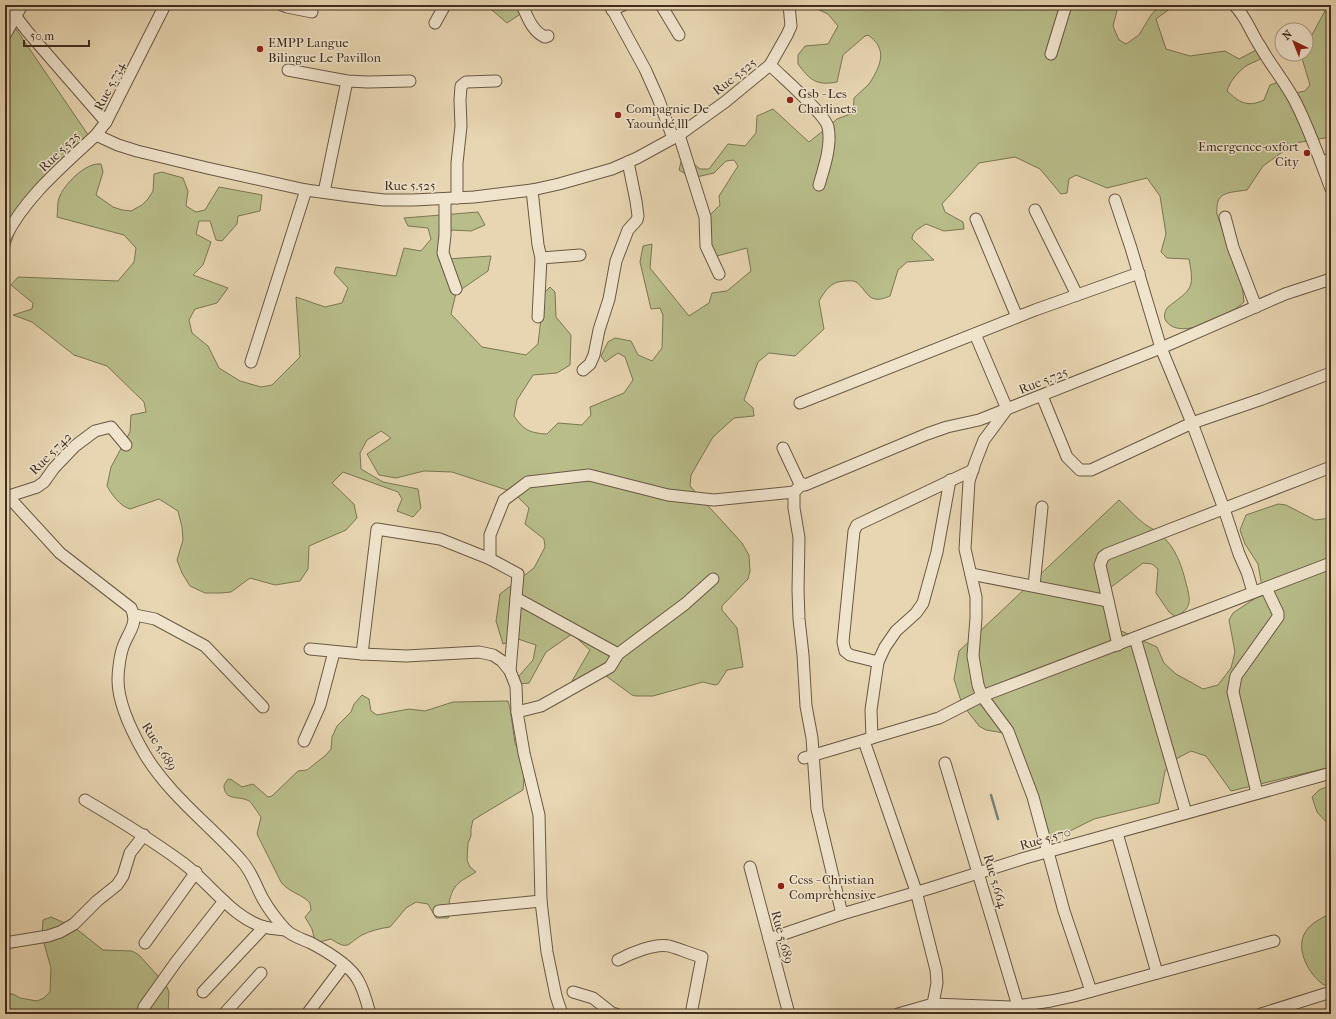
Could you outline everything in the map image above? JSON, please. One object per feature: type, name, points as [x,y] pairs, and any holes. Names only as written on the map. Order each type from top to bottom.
[{"type":"street","points":[[6,5],[106,122]]},
{"type":"street","points":[[5,35],[22,5]]},
{"type":"street","name":"Rue 5.734","points":[[96,135],[106,122],[165,5]]},
{"type":"street","points":[[282,5],[287,8],[312,12]]},
{"type":"street","points":[[435,23],[445,5]]},
{"type":"street","points":[[522,5],[537,33],[545,37],[548,36]]},
{"type":"street","points":[[623,5],[611,8],[648,74],[676,137],[705,217],[706,246],[719,274]]},
{"type":"street","points":[[661,5],[679,35]]},
{"type":"street","name":"Rue 5.525","points":[[5,238],[20,213],[41,189],[96,135],[118,145],[137,151],[207,168],[306,190],[384,200],[445,199],[506,194],[559,184],[612,169],[676,137],[724,102],[770,65],[791,26],[789,5]]},
{"type":"street","points":[[1050,54],[1066,5]]},
{"type":"street","points":[[1234,5],[1243,15],[1258,44],[1288,88],[1296,103],[1326,160],[1331,188]]},
{"type":"street","points":[[770,65],[817,110],[824,118],[828,127],[829,141],[827,157],[819,185]]},
{"type":"street","points":[[288,70],[347,81],[410,81]]},
{"type":"street","points":[[324,192],[347,81]]},
{"type":"street","points":[[457,198],[457,163],[461,86],[466,82],[496,81]]},
{"type":"street","points":[[583,370],[590,364],[594,355],[609,299],[616,261],[628,230],[637,220],[636,201],[628,162]]},
{"type":"street","points":[[251,362],[306,190]]},
{"type":"street","points":[[532,190],[538,245],[541,258],[538,317]]},
{"type":"street","points":[[445,199],[445,235],[443,253],[456,289]]},
{"type":"street","points":[[1115,200],[1139,272],[1161,348],[1192,423],[1253,592]]},
{"type":"street","points":[[1035,210],[1077,295]]},
{"type":"street","points":[[1225,217],[1233,247],[1256,306]]},
{"type":"street","points":[[976,219],[1017,317]]},
{"type":"street","points":[[541,258],[580,255]]},
{"type":"street","points":[[800,403],[1017,317],[1139,272]]},
{"type":"street","name":"Rue 5.725","points":[[490,559],[490,535],[504,500],[528,482],[589,475],[668,495],[714,500],[798,488],[927,434],[947,427],[979,420],[1042,396],[1161,348],[1285,294],[1331,280]]},
{"type":"street","points":[[975,334],[1008,409],[984,440],[969,481],[966,549],[976,597],[973,656],[978,684],[982,696],[1008,730],[1032,797],[1064,911],[1091,991]]},
{"type":"street","points":[[1042,396],[1067,457],[1080,470],[1091,470],[1192,423],[1331,373]]},
{"type":"street","points":[[979,420],[984,440]]},
{"type":"street","name":"Rue 5.742","points":[[7,494],[37,487],[44,482],[54,468],[75,446],[95,431],[112,427],[126,445]]},
{"type":"street","points":[[783,448],[799,482],[794,508],[799,538],[799,619],[806,706],[812,738],[809,757],[816,809],[842,914]]},
{"type":"street","points":[[1118,644],[1100,564],[1103,557],[1107,554],[1331,467]]},
{"type":"street","points":[[878,662],[850,655],[845,651],[843,642],[854,531],[857,525],[861,522],[973,470]]},
{"type":"street","points":[[933,1004],[937,983],[936,970],[916,891],[868,739],[878,662],[885,647],[896,631],[916,613],[923,603],[937,552],[950,480]]},
{"type":"street","points":[[7,494],[60,553],[131,608],[135,615],[155,619],[204,646],[263,707]]},
{"type":"street","points":[[1034,586],[1042,507]]},
{"type":"street","points":[[362,654],[377,529],[440,539],[490,559],[518,574],[510,671]]},
{"type":"street","points":[[809,757],[939,718],[982,696],[1331,563]]},
{"type":"street","points":[[971,574],[1108,602]]},
{"type":"street","points":[[517,712],[541,706],[610,667],[618,654],[685,604],[714,579]]},
{"type":"street","points":[[1257,793],[1233,692],[1236,676],[1278,617],[1278,613],[1266,588]]},
{"type":"street","points":[[516,598],[618,654]]},
{"type":"street","name":"Rue 5.689","points":[[135,615],[133,625],[123,648],[118,680],[123,709],[154,768],[198,818],[251,871],[264,900],[286,930],[311,943],[344,965],[354,974],[359,981],[370,1014]]},
{"type":"street","points":[[1134,638],[1186,813]]},
{"type":"street","points":[[310,648],[334,652],[406,656],[479,652],[493,655],[502,661],[510,671],[516,686],[517,712],[524,753],[539,815],[541,901],[547,952],[556,996],[562,1014]]},
{"type":"street","points":[[304,741],[320,705],[334,652]]},
{"type":"street","name":"Rue 5.664","points":[[945,764],[1018,1006]]},
{"type":"street","name":"Rue 5.570","points":[[769,939],[842,914],[1048,852],[1331,773]]},
{"type":"street","points":[[85,800],[160,845],[196,872],[224,901],[237,912],[264,927],[286,930]]},
{"type":"street","points":[[1117,833],[1157,973]]},
{"type":"street","points":[[5,943],[48,936],[60,932],[74,924],[97,901],[117,885],[123,876],[130,853],[144,835]]},
{"type":"street","name":"Rue 5.689","points":[[750,867],[789,1014]]},
{"type":"street","points":[[145,943],[196,872]]},
{"type":"street","points":[[143,1014],[144,1007],[176,962],[224,901]]},
{"type":"street","points":[[439,911],[541,901]]},
{"type":"street","points":[[203,992],[264,927]]},
{"type":"street","points":[[898,1014],[933,1004],[1010,1007],[1051,1001],[1274,941]]},
{"type":"street","points":[[618,960],[626,955],[657,946],[668,946],[702,957],[691,1014]]},
{"type":"street","points":[[307,1014],[344,965]]},
{"type":"street","points":[[224,1014],[261,973]]},
{"type":"street","points":[[573,992],[593,998],[616,1014]]},
{"type":"street","points":[[1261,1014],[1280,1011],[1331,992]]},
{"type":"green space","points":[[486,5],[522,5],[519,15],[507,23]]},
{"type":"green space","points":[[809,5],[1113,5],[1117,11],[1113,26],[1119,40],[1126,44],[1139,35],[1151,15],[1160,5],[1175,5],[1156,19],[1166,49],[1190,56],[1225,51],[1239,59],[1260,48],[1265,54],[1261,59],[1246,66],[1240,71],[1232,80],[1227,91],[1239,101],[1253,104],[1264,100],[1270,85],[1279,82],[1290,94],[1305,91],[1310,85],[1303,62],[1314,62],[1314,31],[1326,9],[1331,14],[1331,137],[1295,143],[1263,166],[1247,190],[1224,194],[1218,201],[1217,214],[1242,285],[1244,302],[1217,319],[1193,328],[1182,329],[1173,327],[1165,319],[1167,308],[1182,296],[1189,288],[1191,283],[1191,269],[1189,259],[1167,258],[1161,252],[1166,234],[1160,196],[1147,178],[1107,188],[1076,175],[1069,179],[1067,193],[1061,194],[1040,169],[1015,157],[979,163],[942,204],[945,212],[963,222],[964,229],[944,231],[926,224],[913,234],[912,239],[934,260],[907,262],[898,270],[890,296],[880,299],[872,298],[856,282],[853,281],[835,283],[829,287],[819,301],[824,329],[795,356],[769,353],[758,362],[744,400],[753,408],[754,416],[734,418],[713,437],[691,475],[690,486],[742,543],[749,555],[750,571],[748,579],[722,606],[722,610],[737,628],[743,667],[727,670],[718,684],[715,685],[703,682],[653,696],[636,696],[632,695],[606,676],[572,681],[590,650],[572,634],[546,652],[529,683],[519,684],[519,676],[533,660],[536,645],[518,639],[503,644],[496,621],[500,594],[534,568],[545,547],[544,539],[525,524],[529,508],[513,492],[452,472],[424,471],[396,478],[379,475],[367,454],[391,438],[381,431],[367,440],[360,453],[361,469],[383,482],[418,489],[421,508],[413,517],[397,511],[402,499],[398,492],[343,472],[332,483],[354,504],[357,518],[346,530],[309,546],[308,569],[300,581],[275,585],[250,578],[231,592],[221,593],[205,593],[190,586],[182,573],[177,560],[183,540],[182,527],[178,511],[159,499],[130,509],[126,508],[120,503],[107,486],[111,467],[130,432],[131,415],[146,412],[144,402],[107,366],[74,355],[32,322],[13,315],[32,309],[33,303],[11,285],[18,277],[118,281],[134,262],[136,248],[124,235],[57,217],[58,200],[66,186],[82,170],[95,164],[101,164],[103,172],[96,195],[113,207],[122,210],[131,211],[142,205],[153,191],[154,174],[162,172],[183,178],[188,191],[186,206],[196,212],[205,210],[219,187],[262,195],[260,211],[238,216],[237,224],[222,241],[216,240],[210,221],[199,221],[196,234],[211,242],[203,265],[193,275],[228,288],[217,303],[195,309],[189,320],[192,333],[208,346],[219,368],[240,381],[261,387],[272,385],[300,357],[296,297],[325,307],[342,303],[348,288],[334,273],[336,267],[396,276],[404,248],[421,251],[431,239],[428,228],[408,226],[404,218],[478,212],[485,225],[471,231],[452,230],[440,247],[447,259],[491,256],[488,271],[456,293],[451,314],[482,347],[526,355],[538,344],[544,293],[550,287],[555,292],[556,317],[571,335],[570,365],[557,373],[533,375],[517,400],[514,416],[524,428],[531,432],[541,434],[547,434],[558,423],[582,425],[591,415],[590,407],[624,393],[633,380],[625,357],[618,353],[605,362],[601,356],[608,342],[615,338],[631,341],[638,355],[652,361],[662,348],[663,315],[660,308],[651,309],[640,262],[643,246],[652,244],[650,268],[689,316],[709,303],[712,293],[727,291],[751,271],[747,248],[717,256],[708,242],[708,217],[720,205],[719,196],[738,166],[734,160],[726,161],[714,173],[692,178],[679,170],[681,162],[688,159],[700,169],[709,169],[728,144],[745,146],[756,133],[757,116],[773,109],[809,142],[837,119],[853,113],[854,98],[869,84],[880,63],[881,58],[879,48],[873,39],[868,35],[865,36],[843,55],[837,82],[824,83],[814,80],[806,74],[798,64],[798,55],[805,46],[828,44],[838,26],[828,14]]},
{"type":"green space","points":[[5,13],[93,142],[53,178],[16,228],[5,260]]},
{"type":"green space","points":[[1119,500],[1139,519],[1158,532],[1170,544],[1178,557],[1185,579],[1189,604],[1185,611],[1176,617],[1169,612],[1156,593],[1158,569],[1152,564],[1143,563],[1110,588],[1103,603],[1105,611],[1119,630],[1157,647],[1164,663],[1176,674],[1203,689],[1218,685],[1231,668],[1235,652],[1229,620],[1233,613],[1260,595],[1262,587],[1258,564],[1245,544],[1240,530],[1246,515],[1278,504],[1286,505],[1315,520],[1331,518],[1331,767],[1231,791],[1206,756],[1191,751],[1176,759],[1165,771],[1159,803],[1094,819],[1064,834],[1050,837],[1034,783],[1014,740],[1004,733],[986,730],[979,726],[962,704],[954,679],[959,651]]},
{"type":"green space","points":[[362,695],[369,699],[371,711],[377,715],[409,709],[425,711],[453,702],[508,701],[515,743],[525,766],[523,790],[473,820],[471,836],[468,843],[467,860],[470,867],[476,872],[461,881],[455,887],[449,903],[455,908],[454,912],[448,918],[436,918],[428,904],[416,902],[406,908],[390,927],[362,935],[348,945],[341,945],[331,939],[319,942],[315,941],[312,929],[305,917],[311,910],[310,903],[303,897],[287,888],[281,882],[257,834],[261,817],[249,801],[226,794],[224,785],[228,779],[242,787],[253,784],[268,797],[272,796],[298,771],[307,770],[326,755],[331,749],[332,737],[337,726],[351,712],[354,704]]},
{"type":"green space","points":[[1331,785],[1331,824],[1328,824],[1317,812],[1312,797],[1319,790]]},
{"type":"green space","points":[[1331,913],[1331,987],[1321,983],[1311,972],[1304,958],[1302,944],[1303,937],[1308,928]]},
{"type":"green space","points":[[51,917],[74,927],[103,950],[132,951],[139,955],[166,985],[169,992],[168,1014],[5,1014],[5,994],[13,994],[20,998],[37,1001],[44,998],[50,992],[51,968],[42,936],[43,920]]},
{"type":"waterway","points":[[991,795],[998,819]]},
{"type":"place","name":"EMPP Langue Bilingue Le Pavillon","points":[[260,49]]},
{"type":"place","name":"Gsb - Les Charlinets","points":[[790,100]]},
{"type":"place","name":"Compagnie De Yaoundé lll","points":[[618,115]]},
{"type":"place","name":"Emergence-oxfort City","points":[[1307,153]]},
{"type":"place","name":"Ccss - Christian Comprehensive","points":[[781,886]]}]
